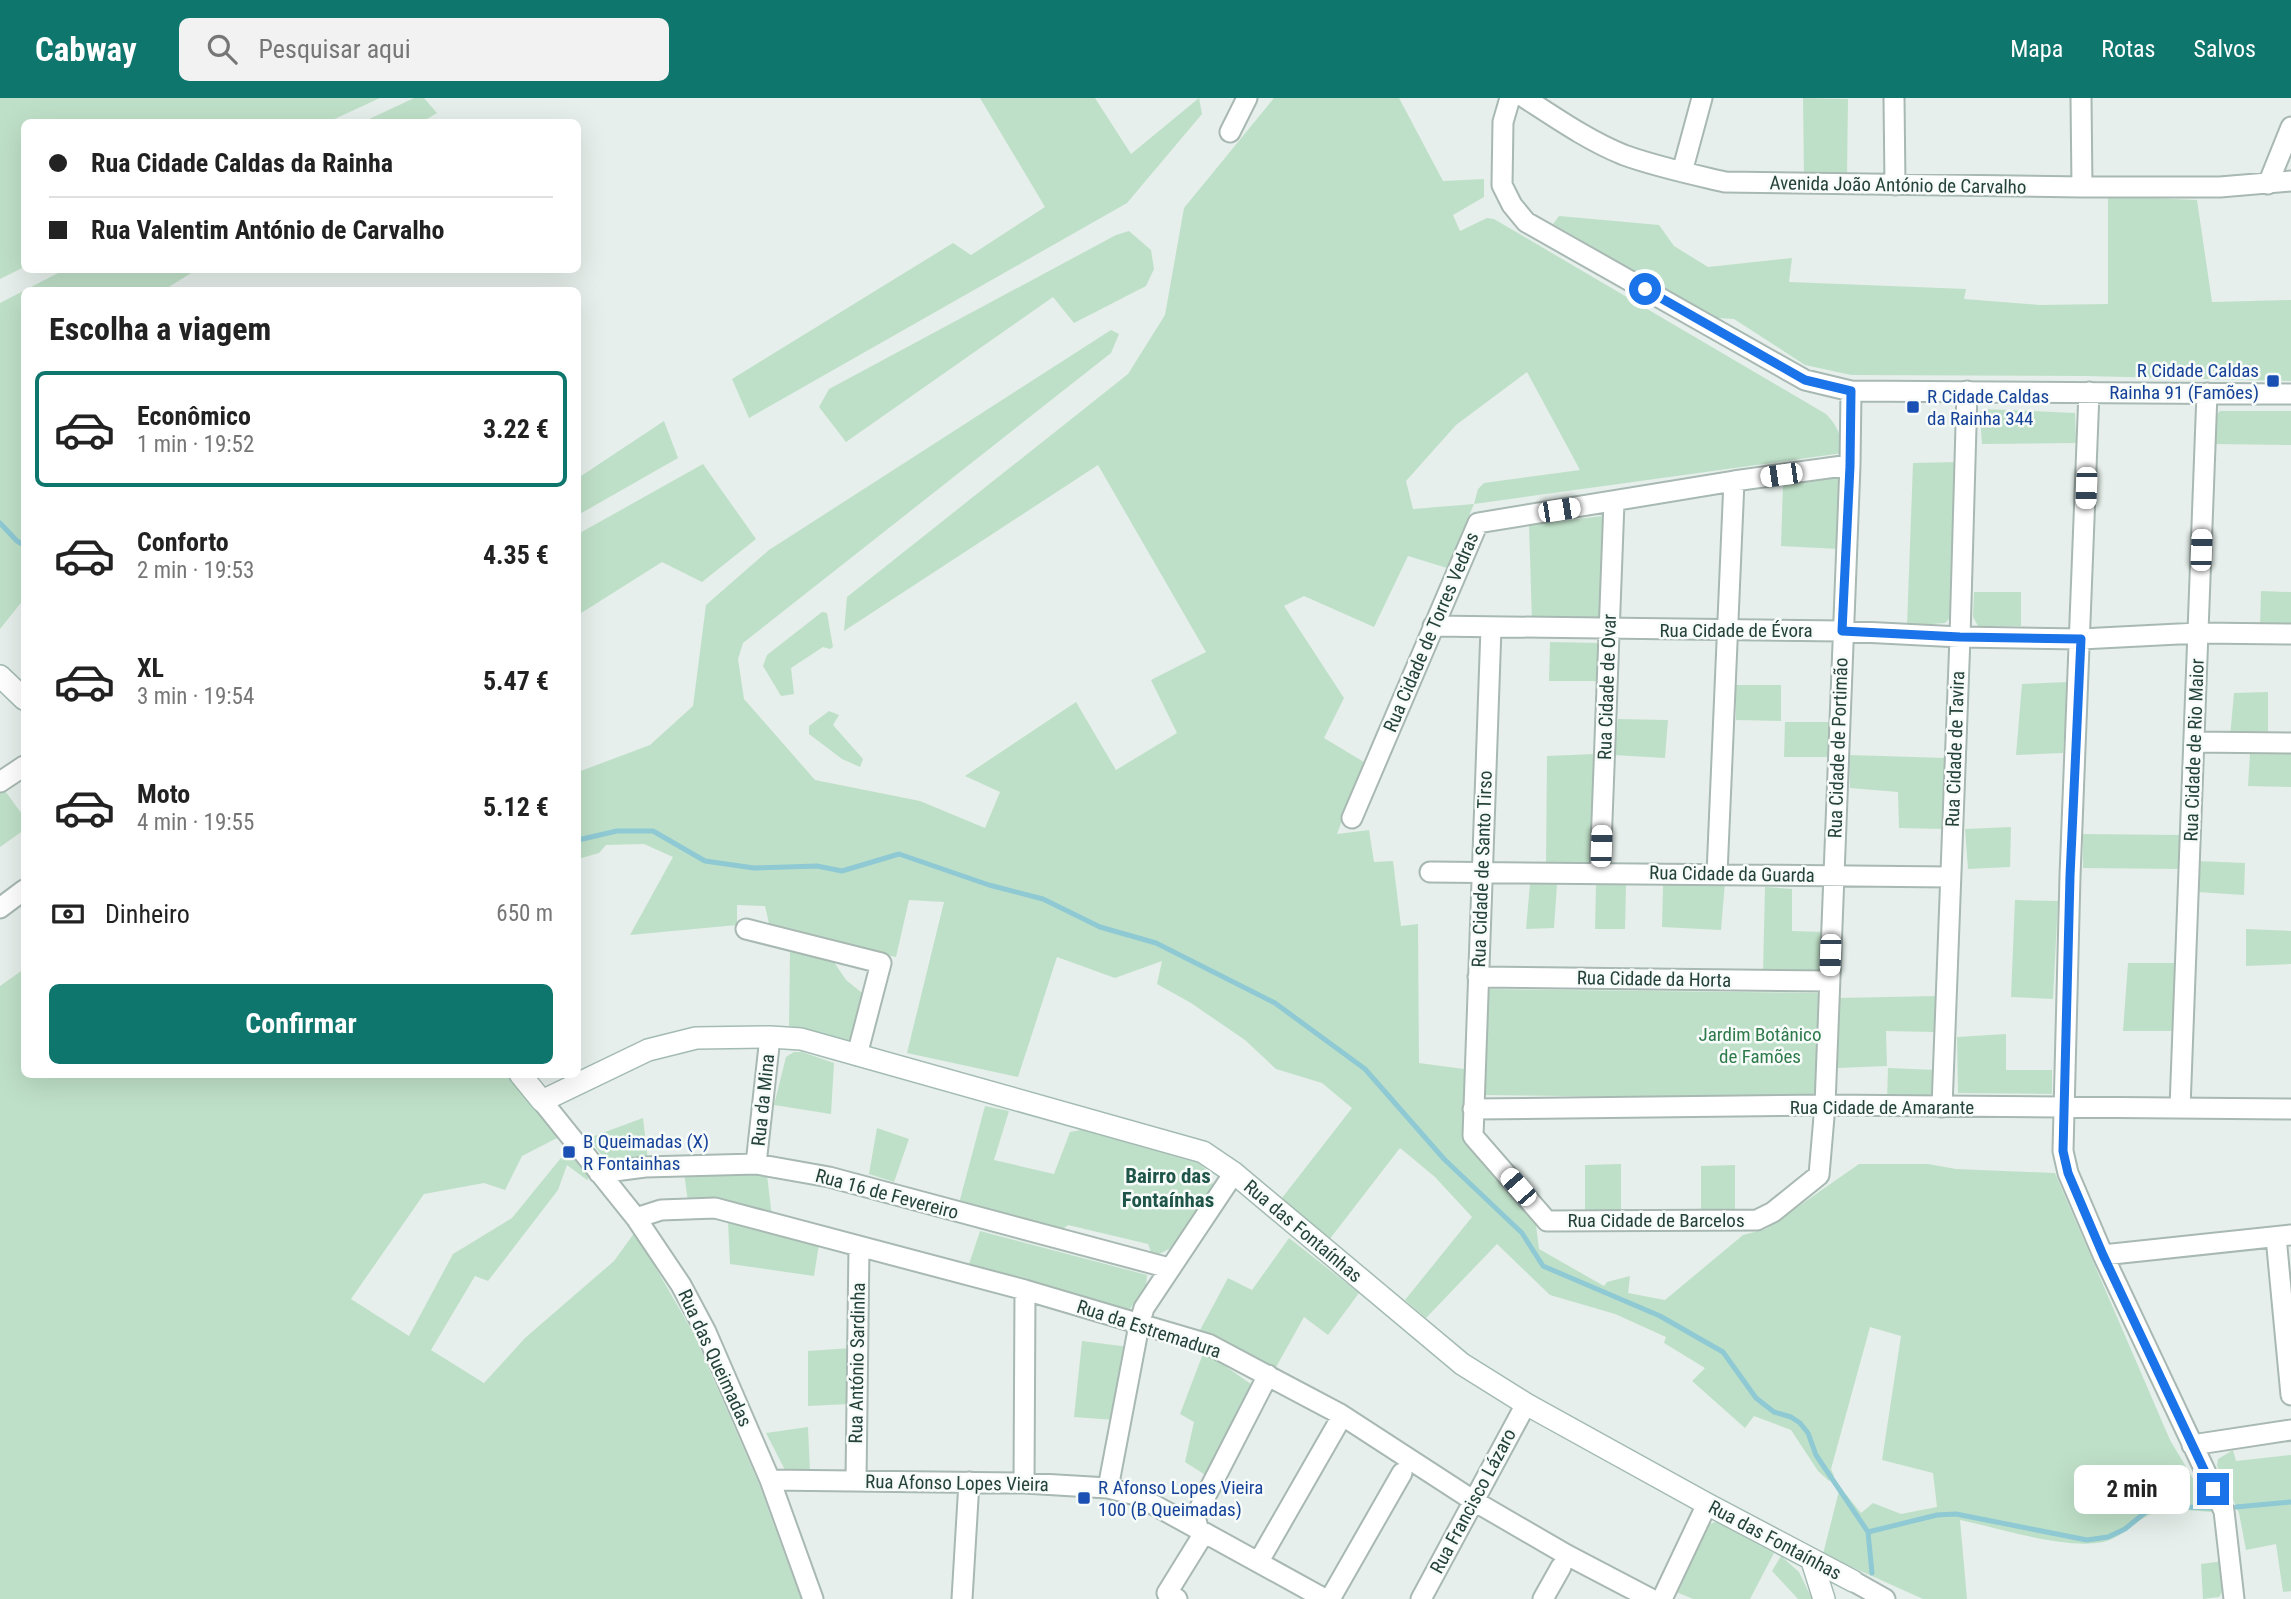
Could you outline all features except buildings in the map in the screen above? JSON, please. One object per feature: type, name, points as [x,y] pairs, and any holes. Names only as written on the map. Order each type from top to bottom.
[{"type":"street","points":[[1230,132],[1247,98]]},
{"type":"street","points":[[1510,98],[1503,122],[1503,184],[1512,205],[1526,222],[1805,380],[1851,391],[2291,394]]},
{"type":"street","name":"Avenida João António de Carvalho","points":[[1524,98],[1623,155],[1725,182],[2220,187],[2291,181]]},
{"type":"street","points":[[1682,172],[1702,98]]},
{"type":"street","points":[[1894,98],[1895,185]]},
{"type":"street","points":[[2081,98],[2082,187]]},
{"type":"street","points":[[2268,184],[2291,127]]},
{"type":"street","name":"Rua Cidade de Portimão","points":[[1825,1105],[1851,391]]},
{"type":"street","name":"Rua Cidade de Tavira","points":[[1942,1107],[1967,391]]},
{"type":"street","points":[[2089,392],[2070,876],[2063,1151],[2068,1173],[2103,1255],[2224,1511],[2234,1599]]},
{"type":"street","name":"Rua Cidade de Rio Maior","points":[[2180,1108],[2207,393]]},
{"type":"street","name":"Rua Cidade de Torres Vedras","points":[[1352,818],[1478,523],[1734,481],[1850,466]]},
{"type":"street","points":[[1717,874],[1734,481]]},
{"type":"street","name":"Rua Cidade de Ovar","points":[[1600,873],[1614,502]]},
{"type":"street","name":"Rua Cidade de Évora","points":[[1433,626],[1842,631],[2081,639],[2198,634],[2291,634]]},
{"type":"street","name":"Rua Cidade de Santo Tirso","points":[[1473,1109],[1491,628]]},
{"type":"street","points":[[0,676],[21,696]]},
{"type":"street","points":[[2194,742],[2291,743]]},
{"type":"street","points":[[0,782],[21,768]]},
{"type":"street","name":"Rua Cidade da Guarda","points":[[1430,872],[1950,877]]},
{"type":"street","points":[[0,908],[21,892]]},
{"type":"street","points":[[746,929],[881,963],[858,1055]]},
{"type":"street","name":"Rua Cidade da Horta","points":[[1478,977],[1829,981]]},
{"type":"street","name":"Rua da Mina","points":[[756,1164],[770,1037]]},
{"type":"street","name":"Rua das Fontaínhas","points":[[542,1101],[648,1050],[696,1038],[801,1039],[1203,1152],[1234,1173],[1461,1364],[1526,1404],[1885,1599]]},
{"type":"street","name":"Rua das Queimadas","points":[[523,1078],[636,1218],[681,1285],[706,1332],[770,1480],[813,1599]]},
{"type":"street","name":"Rua Cidade de Amarante","points":[[1473,1109],[1825,1105],[2291,1109]]},
{"type":"street","name":"Rua Cidade de Barcelos","points":[[1473,1109],[1473,1136],[1547,1221],[1757,1220],[1773,1212],[1819,1175],[1825,1105]]},
{"type":"street","name":"Rua 16 de Fevereiro","points":[[599,1173],[645,1167],[756,1164],[829,1177],[1169,1268]]},
{"type":"street","points":[[1108,1488],[1144,1308],[1234,1173]]},
{"type":"street","name":"Rua da Estremadura","points":[[636,1218],[660,1210],[715,1208],[1025,1290],[1208,1344],[1340,1414],[1474,1501],[1567,1555],[1651,1599]]},
{"type":"street","points":[[2103,1255],[2283,1236],[2291,1395]]},
{"type":"street","name":"Rua António Sardinha","points":[[856,1481],[859,1246]]},
{"type":"street","points":[[1024,1483],[1025,1290]]},
{"type":"street","points":[[1177,1599],[1167,1593],[1201,1538],[1195,1517],[1268,1375]]},
{"type":"street","name":"Rua Francisco Lázaro","points":[[1421,1599],[1526,1404]]},
{"type":"street","points":[[1259,1561],[1337,1425]]},
{"type":"street","points":[[2192,1445],[2291,1430]]},
{"type":"street","points":[[1328,1599],[1402,1473]]},
{"type":"street","name":"Rua Afonso Lopes Vieira","points":[[770,1480],[1024,1483],[1108,1488],[1136,1495],[1328,1599]]},
{"type":"street","points":[[962,1599],[969,1482]]},
{"type":"street","points":[[1662,1599],[1707,1504]]},
{"type":"street","points":[[1812,1561],[1827,1599],[1853,1581]]},
{"type":"street","points":[[1543,1599],[1561,1567]]},
{"type":"green space","points":[[0,98],[380,98],[334,119],[21,119],[21,268],[0,279]]},
{"type":"green space","points":[[414,98],[424,98],[437,113],[427,119],[369,119]]},
{"type":"green space","points":[[980,98],[1095,98],[1131,154],[1199,98],[1202,114],[1127,203],[749,418],[732,379],[953,243],[971,255],[1045,207]]},
{"type":"green space","points":[[1274,98],[1399,98],[1443,181],[1484,179],[1484,197],[1453,215],[1460,231],[1487,218],[1494,219],[1830,418],[1838,432],[1843,453],[1474,504],[1447,568],[1408,556],[1374,627],[1304,596],[1284,606],[1344,698],[1324,738],[1364,762],[1337,834],[1369,830],[1374,862],[1393,861],[1401,926],[1418,924],[1419,1063],[1464,1069],[1465,1140],[1536,1225],[1539,1249],[1604,1286],[1607,1282],[1630,1276],[1628,1293],[1665,1300],[1743,1235],[1766,1229],[1859,1164],[1928,1164],[1956,1169],[2055,1173],[2170,1440],[2213,1512],[2156,1512],[2109,1540],[2088,1544],[2051,1541],[1960,1520],[1967,1599],[1923,1599],[1823,1554],[1840,1487],[1861,1513],[1873,1503],[1901,1514],[1937,1507],[1933,1473],[1882,1460],[1901,1336],[1870,1327],[1831,1469],[1834,1476],[1829,1481],[1818,1471],[1791,1430],[1754,1416],[1745,1428],[1692,1381],[1705,1368],[1664,1343],[1666,1337],[1615,1314],[1550,1295],[1497,1244],[1426,1318],[1405,1300],[1472,1217],[1435,1177],[1400,1148],[1329,1240],[1282,1198],[1352,1108],[1322,1083],[1276,1069],[1245,1040],[1191,1003],[1157,984],[1162,961],[1115,978],[1057,957],[1018,1077],[907,1053],[944,902],[909,900],[896,957],[770,928],[765,906],[737,905],[737,925],[630,935],[673,857],[644,844],[606,845],[599,853],[581,858],[581,771],[650,745],[693,706],[706,605],[769,550],[1111,330],[1119,334],[1111,353],[743,643],[738,659],[744,699],[815,780],[920,801],[985,828],[1000,792],[965,776],[1076,702],[1116,770],[1177,733],[1151,680],[1206,652],[1098,465],[844,631],[847,597],[1128,374],[1165,315],[1184,208]],"holes":[[[1527,372],[1580,470],[1484,483],[1478,489],[1474,504],[1413,509],[1406,481],[1456,425]]]},
{"type":"green space","points":[[1803,98],[1848,99],[1847,177],[1804,176]]},
{"type":"green space","points":[[2108,196],[2197,200],[2212,302],[2291,300],[2291,381],[2085,376],[1851,375],[1805,365],[1734,319],[1716,318],[1553,224],[1559,216],[1659,225],[1674,246],[1708,267],[1792,258],[1789,282],[1966,289],[1964,299],[2040,305],[2108,304]]},
{"type":"green space","points":[[1129,231],[1151,250],[1154,269],[1146,286],[1074,323],[1053,297],[846,442],[819,407],[829,389],[1116,235]]},
{"type":"green space","points":[[58,273],[191,273],[169,287],[31,287]]},
{"type":"green space","points":[[21,292],[21,603],[0,629],[0,303]]},
{"type":"green space","points":[[1985,409],[2075,413],[2076,443],[1982,444],[1980,412]]},
{"type":"green space","points":[[2220,411],[2291,411],[2291,445],[2215,444],[2217,414]]},
{"type":"green space","points":[[664,421],[678,458],[581,513],[581,476]]},
{"type":"green space","points":[[1958,462],[1950,618],[1945,623],[1907,626],[1913,463]]},
{"type":"green space","points":[[703,464],[756,539],[702,582],[662,562],[581,613],[581,532]]},
{"type":"green space","points":[[1839,478],[1843,482],[1838,549],[1781,546],[1783,484]]},
{"type":"green space","points":[[1602,516],[1606,522],[1604,616],[1595,621],[1532,622],[1529,525]]},
{"type":"green space","points":[[2261,591],[2291,592],[2291,628],[2260,627]]},
{"type":"green space","points":[[1974,592],[2021,592],[2021,626],[1978,626],[1973,617]]},
{"type":"green space","points":[[822,612],[827,613],[833,647],[823,647],[791,668],[794,694],[781,696],[763,666],[767,655]]},
{"type":"green space","points":[[1550,642],[1597,643],[1600,647],[1597,681],[1549,681]]},
{"type":"green space","points":[[2068,682],[2063,753],[2016,755],[2022,684]]},
{"type":"green space","points":[[1736,685],[1781,685],[1781,721],[1736,720]]},
{"type":"green space","points":[[2268,692],[2268,737],[2230,737],[2234,693]]},
{"type":"green space","points":[[829,711],[839,715],[833,725],[863,759],[860,767],[842,759],[809,734],[809,726]]},
{"type":"green space","points":[[1618,719],[1668,720],[1665,758],[1614,755]]},
{"type":"green space","points":[[1785,722],[1834,722],[1833,757],[1784,757]]},
{"type":"green space","points":[[2291,753],[2291,787],[2248,786],[2250,754]]},
{"type":"green space","points":[[1595,754],[1591,860],[1588,863],[1546,865],[1547,756]]},
{"type":"green space","points":[[1849,755],[1947,758],[1944,829],[1899,828],[1898,792],[1850,788]]},
{"type":"green space","points":[[3,788],[21,813],[21,832],[0,847],[0,790]]},
{"type":"green space","points":[[2011,827],[2010,867],[1968,869],[1965,829]]},
{"type":"green space","points":[[2083,834],[2180,835],[2180,869],[2083,868]]},
{"type":"green space","points":[[2197,861],[2245,863],[2244,895],[2197,892]]},
{"type":"green space","points":[[1725,882],[1721,930],[1662,927],[1663,885]]},
{"type":"green space","points":[[1530,884],[1557,884],[1554,928],[1526,929]]},
{"type":"green space","points":[[1596,885],[1626,885],[1625,929],[1595,929]]},
{"type":"green space","points":[[1765,887],[1792,889],[1792,931],[1824,932],[1823,972],[1763,973]]},
{"type":"green space","points":[[2015,900],[2058,901],[2053,999],[2011,997]]},
{"type":"green space","points":[[2246,929],[2291,931],[2291,964],[2246,966]]},
{"type":"green space","points":[[790,952],[834,962],[846,980],[866,996],[851,1041],[789,1026]]},
{"type":"green space","points":[[2128,963],[2176,963],[2174,1031],[2123,1031]]},
{"type":"green space","points":[[21,971],[21,1078],[512,1078],[561,1136],[522,1156],[505,1190],[484,1183],[424,1194],[351,1299],[409,1336],[453,1254],[512,1218],[569,1148],[591,1175],[587,1180],[567,1165],[558,1190],[488,1281],[475,1276],[431,1350],[484,1383],[525,1338],[614,1261],[635,1232],[694,1334],[759,1484],[801,1599],[0,1599],[0,986]]},
{"type":"green space","name":"Jardim Botânico de Famões","points":[[1486,989],[1819,993],[1817,1099],[1485,1095]]},
{"type":"green space","points":[[1938,996],[1934,1032],[1886,1031],[1887,1066],[1838,1068],[1837,998]]},
{"type":"green space","points":[[2006,1034],[2006,1070],[2052,1070],[2052,1094],[1958,1093],[1957,1037]]},
{"type":"green space","points":[[794,1052],[802,1052],[834,1063],[831,1114],[774,1105],[786,1057]]},
{"type":"green space","points":[[1888,1068],[1936,1070],[1934,1103],[1887,1101]]},
{"type":"green space","points":[[985,1106],[1009,1111],[994,1160],[1054,1174],[1070,1132],[1081,1130],[1198,1163],[1211,1177],[1212,1189],[1171,1248],[1157,1255],[1151,1252],[1148,1244],[1068,1225],[1060,1231],[958,1207]]},
{"type":"green space","points":[[643,1118],[648,1161],[613,1162],[602,1155],[589,1138]]},
{"type":"green space","points":[[877,1128],[909,1139],[894,1182],[869,1174]]},
{"type":"green space","points":[[1621,1164],[1621,1210],[1585,1210],[1585,1165]]},
{"type":"green space","points":[[1735,1165],[1735,1213],[1701,1213],[1701,1166]]},
{"type":"green space","points":[[727,1171],[767,1175],[772,1217],[688,1202],[684,1173]]},
{"type":"green space","points":[[728,1221],[819,1244],[814,1276],[730,1264]]},
{"type":"green space","points":[[980,1231],[1147,1275],[1146,1286],[1130,1309],[968,1267]]},
{"type":"green space","points":[[1289,1238],[1359,1293],[1328,1335],[1304,1317],[1275,1369],[1199,1332],[1228,1278],[1252,1290]]},
{"type":"green space","points":[[1082,1341],[1129,1347],[1115,1420],[1074,1417]]},
{"type":"green space","points":[[851,1348],[850,1404],[808,1406],[808,1351]]},
{"type":"green space","points":[[1204,1351],[1255,1387],[1207,1476],[1185,1462],[1194,1422],[1180,1414]]},
{"type":"green space","points":[[808,1427],[810,1471],[785,1470],[766,1433]]},
{"type":"green space","points":[[2233,1450],[2236,1461],[2291,1455],[2291,1591],[2283,1592],[2276,1544],[2246,1550],[2239,1513],[2217,1466],[2218,1459]]},
{"type":"green space","points":[[1716,1522],[1774,1553],[1750,1599],[1693,1599],[1674,1591],[1709,1524]]},
{"type":"green space","points":[[1781,1556],[1799,1572],[1812,1599],[1798,1599],[1772,1571]]},
{"type":"green space","points":[[2223,1561],[2222,1592],[2219,1597],[2203,1599],[2201,1564]]},
{"type":"waterway","points":[[0,523],[21,543]]},
{"type":"waterway","points":[[581,839],[617,831],[653,831],[705,861],[754,868],[817,866],[842,871],[899,854],[989,885],[1043,899],[1100,927],[1156,943],[1275,1003],[1365,1069],[1444,1159],[1522,1233],[1543,1266],[1660,1316],[1723,1352],[1756,1398],[1774,1412],[1800,1423],[1808,1433],[1816,1455],[1868,1532],[1872,1573]]},
{"type":"waterway","points":[[2236,1507],[2291,1502]]},
{"type":"waterway","points":[[1868,1532],[1937,1515],[1956,1514],[2087,1540],[2108,1537],[2125,1529],[2148,1510],[2163,1506],[2211,1508]]},
{"type":"place","name":"R Cidade Caldas Rainha 91 (Famões)","points":[[2273,381]]},
{"type":"place","name":"R Cidade Caldas da Rainha 344","points":[[1913,407]]},
{"type":"place","name":"B Queimadas (X) R Fontainhas","points":[[569,1152]]},
{"type":"place","name":"R Afonso Lopes Vieira 100 (B Queimadas)","points":[[1084,1498]]},
{"type":"district","name":"Bairro das Fontaínhas","points":[[1168,1188]]},
{"type":"route","points":[[1645,289],[1805,380],[1851,391],[1842,631],[2081,639],[2070,876],[2063,1151],[2068,1173],[2103,1255],[2213,1489]]}]
